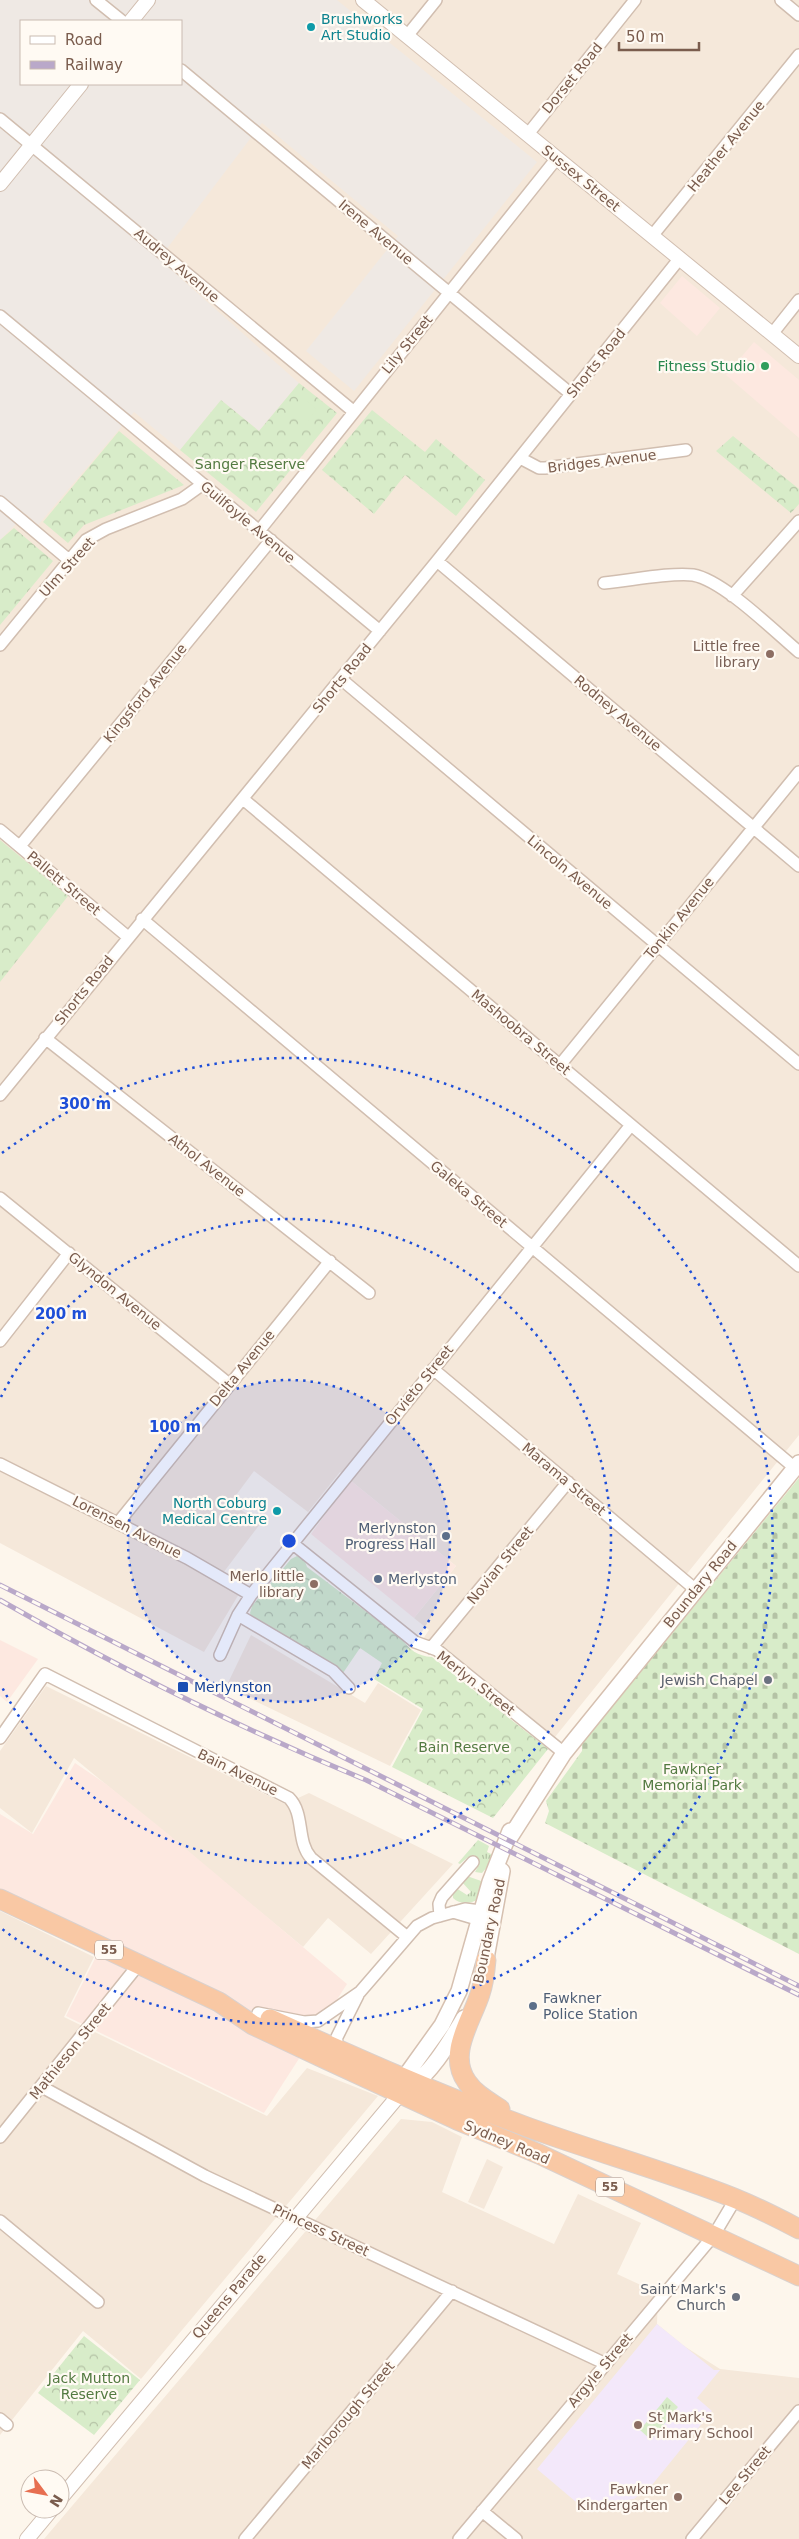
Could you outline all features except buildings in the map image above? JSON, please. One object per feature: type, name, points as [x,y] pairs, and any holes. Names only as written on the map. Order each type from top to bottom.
[{"type":"highway","name":"Sydney Road","points":[[0,1899],[219,2002],[253,2024],[407,2085],[736,2198],[799,2228]]},
{"type":"highway","points":[[486,1960],[484,1981],[462,2041],[459,2063],[466,2081],[473,2090],[524,2126]]},
{"type":"highway","name":"Sydney Road","points":[[219,2002],[258,2013],[336,2049],[539,2154],[799,2276]]},
{"type":"main road","name":"Boundary Road","points":[[407,2085],[455,2033],[477,1991],[486,1960],[487,1917],[496,1866],[507,1843],[564,1753],[797,1466]]},
{"type":"main road","name":"Boundary Road","points":[[407,2085],[451,2009],[487,1917]]},
{"type":"street","points":[[96,0],[121,20]]},
{"type":"street","points":[[132,20],[148,0]]},
{"type":"street","name":"Sussex Street","points":[[363,0],[799,356]]},
{"type":"street","points":[[407,36],[436,0]]},
{"type":"street","name":"Dorset Road","points":[[528,134],[635,0]]},
{"type":"street","points":[[781,0],[799,15]]},
{"type":"street","name":"Heather Avenue","points":[[652,236],[799,55]]},
{"type":"street","name":"Irene Avenue","points":[[182,71],[571,394]]},
{"type":"street","points":[[0,184],[80,85]]},
{"type":"street","name":"Audrey Avenue","points":[[0,119],[353,411]]},
{"type":"street","name":"Lily Street","points":[[259,531],[556,158]]},
{"type":"street","name":"Shorts Road","points":[[0,1095],[142,919],[243,799],[437,561],[680,258]]},
{"type":"street","points":[[772,334],[799,300]]},
{"type":"street","name":"Guilfoyle Avenue","points":[[0,316],[380,631]]},
{"type":"street","name":"Bridges Avenue","points":[[520,458],[531,465],[545,468],[686,450]]},
{"type":"street","name":"Ulm Street","points":[[0,645],[93,535],[182,499],[203,484]]},
{"type":"street","points":[[0,502],[70,560]]},
{"type":"street","points":[[732,596],[799,521]]},
{"type":"street","name":"Kingsford Avenue","points":[[20,846],[271,540]]},
{"type":"street","name":"Rodney Avenue","points":[[437,561],[799,866]]},
{"type":"street","points":[[604,584],[692,575],[713,583],[732,596],[799,652]]},
{"type":"street","name":"Lincoln Avenue","points":[[341,679],[799,1064]]},
{"type":"street","name":"Tonkin Avenue","points":[[560,1065],[799,772]]},
{"type":"street","name":"Mashoobra Street","points":[[243,799],[799,1266]]},
{"type":"street","name":"Pallett Street","points":[[0,830],[128,937]]},
{"type":"street","name":"Galeka Street","points":[[142,919],[532,1247],[797,1466]]},
{"type":"street","name":"Athol Avenue","points":[[45,1038],[369,1293]]},
{"type":"street","name":"Orvieto Street","points":[[220,1655],[238,1615],[251,1595],[631,1125]]},
{"type":"street","name":"Glyndon Avenue","points":[[0,1198],[229,1384]]},
{"type":"street","points":[[0,1341],[69,1253]]},
{"type":"street","name":"Delta Avenue","points":[[118,1523],[330,1261]]},
{"type":"street","name":"Marama Street","points":[[433,1369],[696,1590]]},
{"type":"street","name":"Lorensen Avenue","points":[[0,1464],[188,1558],[251,1595]]},
{"type":"street","name":"Novian Street","points":[[431,1648],[568,1482]]},
{"type":"street","name":"Merlyn Street","points":[[292,1543],[415,1642],[431,1648],[455,1664],[564,1753]]},
{"type":"street","points":[[238,1615],[333,1672],[349,1688]]},
{"type":"street","name":"Bain Avenue","points":[[0,1738],[45,1674],[289,1798],[296,1808],[307,1854],[406,1936]]},
{"type":"street","points":[[440,1916],[440,1900],[473,1862]]},
{"type":"street","points":[[336,2049],[337,2037],[360,1992],[406,1936],[425,1922],[452,1912],[448,1889]]},
{"type":"street","name":"Boundary Road","points":[[452,1912],[487,1917]]},
{"type":"street","name":"Mathieson Street","points":[[0,2137],[139,1964]]},
{"type":"street","points":[[258,2013],[304,2022],[318,2021],[360,1992]]},
{"type":"street","name":"Queens Parade","points":[[70,2487],[407,2085]]},
{"type":"street","name":"Princess Street","points":[[42,2087],[205,2176],[606,2364]]},
{"type":"street","name":"Argyle Street","points":[[459,2539],[714,2235],[736,2198]]},
{"type":"street","points":[[0,2221],[98,2302]]},
{"type":"street","name":"Marlborough Street","points":[[245,2539],[452,2291]]},
{"type":"street","name":"Lee Street","points":[[692,2539],[799,2411]]},
{"type":"street","points":[[482,2511],[516,2539]]},
{"type":"street","points":[[27,2539],[44,2519]]},
{"type":"shaded area","points":[[0,0],[799,0],[799,1435],[555,1737],[447,1649],[423,1639],[429,1630],[414,1618],[456,1566],[340,1472],[308,1512],[254,1471],[231,1502],[260,1524],[217,1581],[239,1594],[204,1652],[0,1543]]},
{"type":"shaded area","points":[[0,0],[337,0],[537,162],[354,391],[306,351],[398,236],[262,123],[159,259],[299,383],[259,431],[221,400],[180,450],[134,412],[38,525],[26,514],[0,540]]},
{"type":"shaded area","points":[[682,276],[720,308],[697,336],[660,303]]},
{"type":"shaded area","points":[[754,342],[799,380],[799,438],[726,375]]},
{"type":"shaded area","points":[[350,1480],[456,1566],[414,1618],[311,1534]]},
{"type":"shaded area","points":[[251,1635],[365,1703],[378,1683],[421,1710],[390,1766],[226,1687]]},
{"type":"shaded area","points":[[0,1640],[38,1659],[7,1702],[0,1696]]},
{"type":"shaded area","points":[[46,1686],[285,1804],[309,1793],[453,1864],[371,1954],[328,1918],[303,1947],[74,1758],[32,1833],[0,1808],[0,1751]]},
{"type":"shaded area","points":[[75,1763],[106,1784],[167,1833],[347,1984],[264,2113],[66,2016],[105,1939],[0,1892],[0,1814],[33,1834]]},
{"type":"shaded area","points":[[0,1911],[94,1957],[64,2017],[267,2116],[307,2068],[378,2096],[141,2379],[83,2331],[0,2435]]},
{"type":"shaded area","points":[[401,2119],[432,2122],[462,2137],[442,2192],[554,2244],[578,2194],[641,2223],[617,2274],[658,2293],[657,2324],[684,2346],[720,2369],[799,2378],[799,2539],[44,2539],[61,2519],[70,2519],[70,2508]]},
{"type":"shaded area","points":[[487,2159],[503,2167],[484,2209],[468,2202]]},
{"type":"shaded area","name":"St Mark's Primary School","points":[[657,2324],[714,2370],[720,2370],[697,2398],[712,2411],[643,2496],[640,2494],[634,2499],[582,2507],[537,2469]]},
{"type":"green space","name":"Sanger Reserve","points":[[299,383],[337,413],[256,512],[180,450],[221,400],[259,431]]},
{"type":"green space","points":[[306,401],[317,409],[304,426],[294,417]]},
{"type":"green space","name":"Sanger Reserve","points":[[372,410],[425,452],[436,439],[485,480],[456,516],[405,475],[374,514],[322,470]]},
{"type":"green space","name":"Sanger Reserve","points":[[119,431],[184,485],[84,525],[68,543],[43,522]]},
{"type":"green space","points":[[733,436],[799,489],[799,504],[791,513],[716,451]]},
{"type":"green space","points":[[14,528],[53,561],[0,625],[0,540]]},
{"type":"green space","points":[[0,840],[68,896],[0,982]]},
{"type":"green space","name":"Fawkner Memorial Park","points":[[799,1478],[799,1954],[545,1823],[549,1811],[546,1801],[582,1751],[582,1744]]},
{"type":"green space","name":"Bain Reserve","points":[[297,1556],[304,1559],[307,1567],[401,1638],[411,1649],[418,1654],[432,1657],[548,1749],[493,1818],[392,1767],[423,1709],[374,1679],[382,1663],[360,1648],[343,1673],[252,1619],[250,1613],[252,1606],[291,1559]]},
{"type":"green space","points":[[478,1840],[489,1846],[487,1852],[493,1855],[482,1873],[475,1872],[479,1865],[474,1857],[468,1857],[460,1864],[458,1863]]},
{"type":"green space","points":[[467,1876],[484,1882],[478,1899],[469,1903],[462,1903],[453,1898],[453,1892],[456,1888],[467,1895],[471,1892],[461,1881]]},
{"type":"green space","name":"Jack Mutton Reserve","points":[[84,2336],[140,2380],[94,2435],[38,2393]]},
{"type":"green space","points":[[667,2397],[678,2407],[651,2440],[640,2430]]},
{"type":"railway","points":[[0,1585],[799,1986]]},
{"type":"railway","points":[[0,1600],[90,1650],[180,1696],[272,1740],[366,1780],[799,1995]]},
{"type":"place","name":"Brushworks Art Studio","points":[[311,27]]},
{"type":"place","name":"Fitness Studio","points":[[765,366]]},
{"type":"place","name":"Little free library","points":[[770,654]]},
{"type":"place","name":"North Coburg Medical Centre","points":[[277,1511]]},
{"type":"place","name":"Merlynston Progress Hall","points":[[446,1536]]},
{"type":"place","name":"Merlyston","points":[[378,1579]]},
{"type":"place","name":"Merlo little library","points":[[314,1584]]},
{"type":"place","name":"Jewish Chapel","points":[[768,1680]]},
{"type":"place","name":"Merlynston","points":[[183,1687]]},
{"type":"place","name":"Fawkner Police Station","points":[[533,2006]]},
{"type":"place","name":"Saint Mark's Church","points":[[736,2297]]},
{"type":"place","name":"St Mark's Primary School","points":[[638,2425]]},
{"type":"place","name":"Fawkner Kindergarten","points":[[678,2497]]}]
